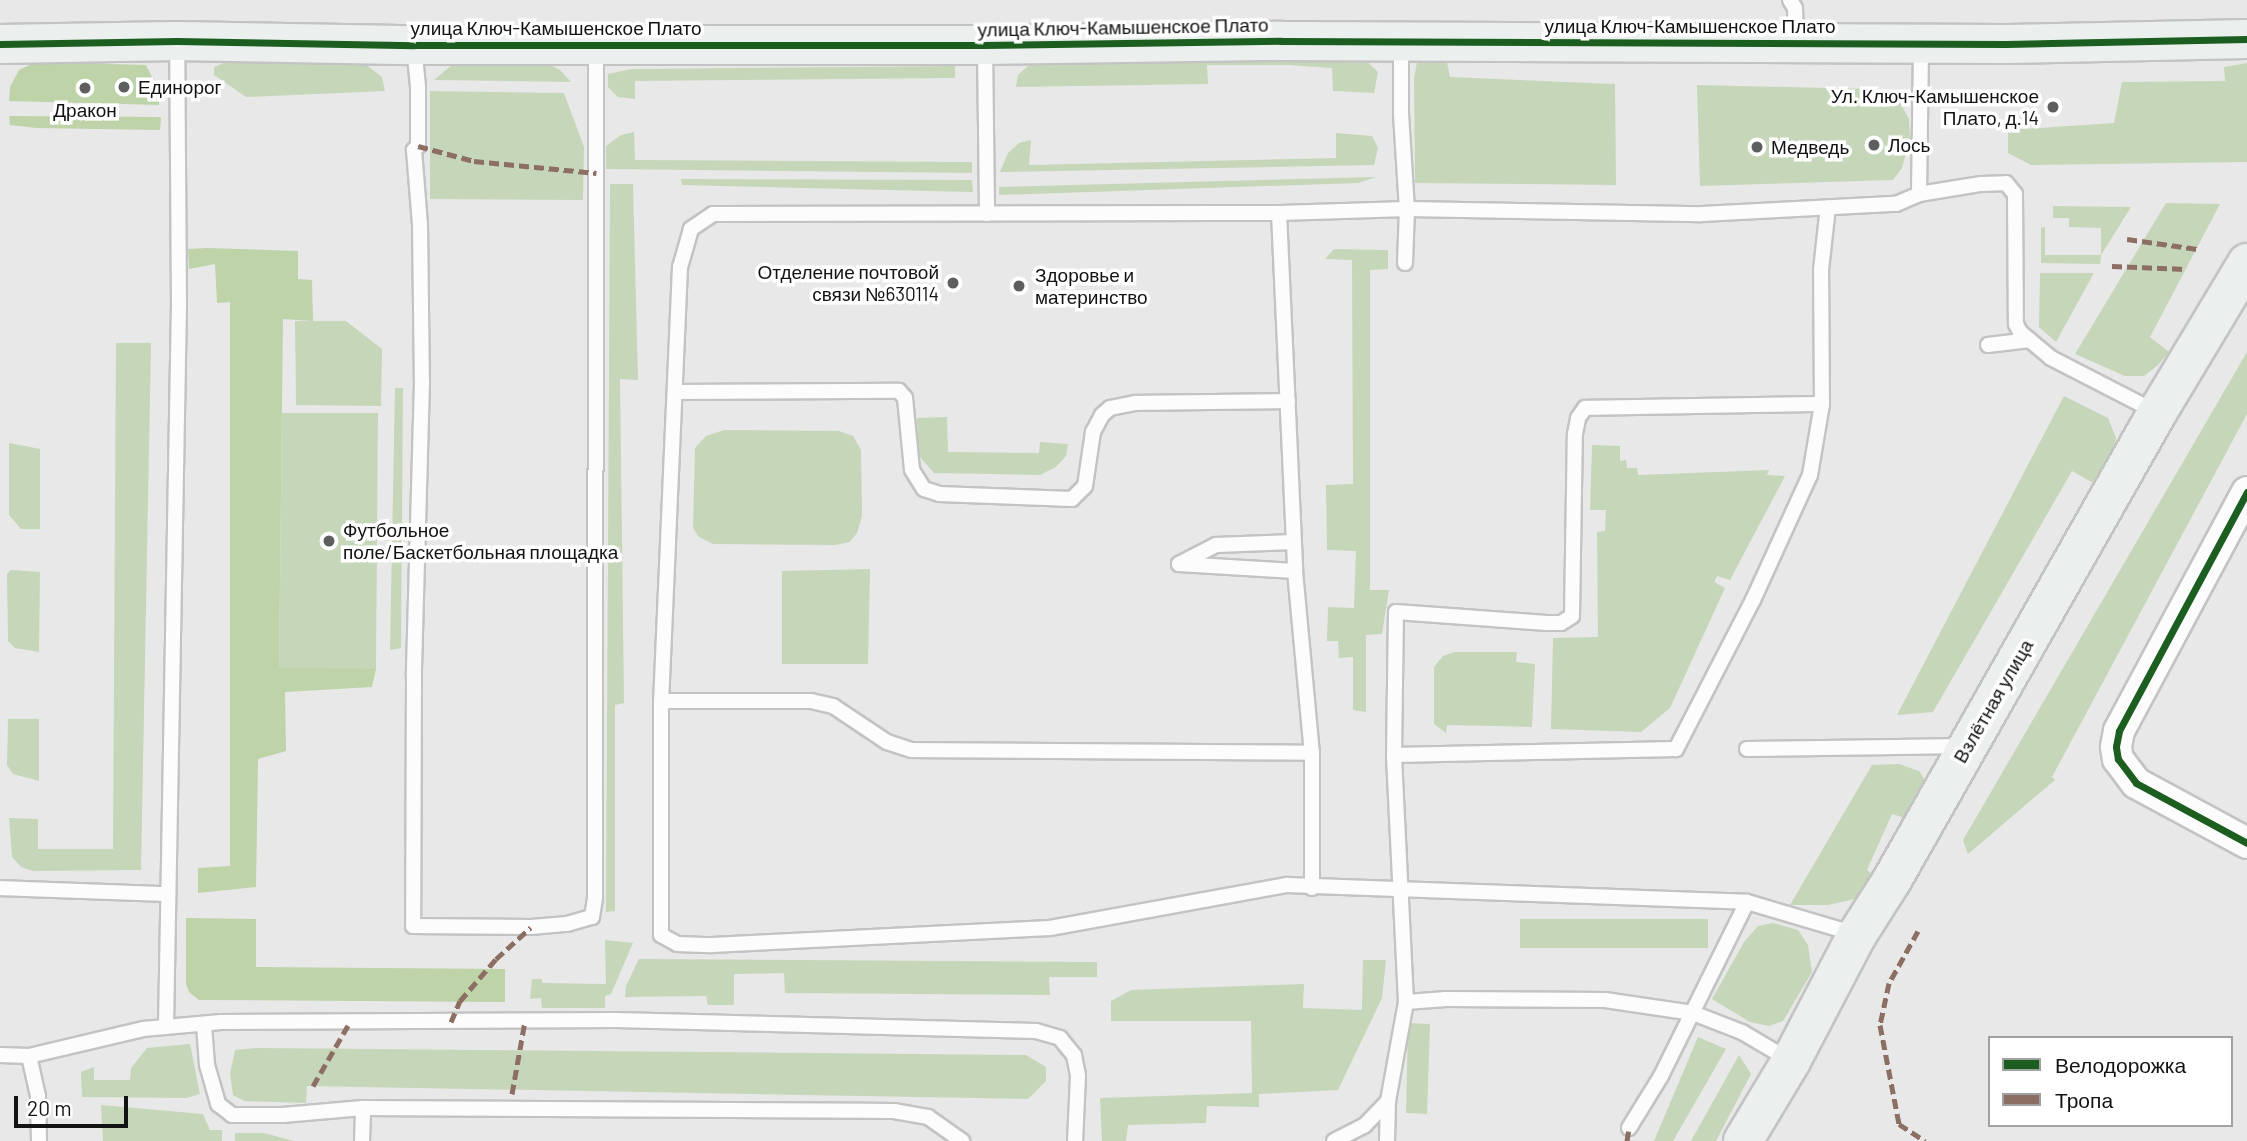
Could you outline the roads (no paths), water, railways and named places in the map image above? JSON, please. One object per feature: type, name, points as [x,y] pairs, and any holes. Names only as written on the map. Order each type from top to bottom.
[{"type":"street","name":"улица Ключ-Камышенское Плато","points":[[0,44],[177,41],[414,45],[985,45],[1401,41],[1922,43],[2247,39]]},
{"type":"street","name":"Взлётная улица","points":[[1743,1141],[1791,1061],[1857,934],[1892,880],[2157,413],[2247,263]]},
{"type":"street","points":[[2247,492],[2124,721],[2116,747],[2118,759],[2136,783],[2247,843]]},
{"type":"lane","points":[[1790,0],[1795,8],[1797,41]]},
{"type":"lane","points":[[166,1027],[180,305],[177,41]]},
{"type":"lane","points":[[1401,41],[1408,209],[1405,263]]},
{"type":"lane","points":[[414,45],[418,87],[418,146],[414,150],[420,224],[422,383],[414,676],[413,926],[531,927],[567,924],[592,918],[595,897],[595,43]]},
{"type":"lane","points":[[1919,194],[1922,43]]},
{"type":"lane","points":[[985,45],[986,214]]},
{"type":"lane","points":[[1857,934],[1747,902],[1287,885],[1050,928],[677,944],[661,934],[661,701],[681,257],[686,236],[700,221],[713,214],[1279,213],[1408,209],[1702,214],[1896,204],[1919,194],[1981,184],[2006,183],[2015,194],[2015,324],[2051,358],[2157,413]]},
{"type":"lane","points":[[1394,754],[1676,750],[1753,600],[1810,475],[1822,404],[1821,270],[1828,207]]},
{"type":"lane","points":[[1279,213],[1295,571],[1312,753],[1312,888]]},
{"type":"lane","points":[[1988,345],[2030,340]]},
{"type":"lane","points":[[674,392],[899,391],[905,398],[912,470],[924,489],[939,494],[1072,499],[1085,486],[1093,432],[1102,415],[1110,408],[1135,403],[1288,401]]},
{"type":"lane","points":[[1387,1141],[1388,1101],[1406,1002],[1403,891],[1394,754],[1396,612],[1547,623],[1561,623],[1572,616],[1575,434],[1578,418],[1586,408],[1822,404]]},
{"type":"lane","points":[[1294,542],[1216,545],[1179,564],[1295,571]]},
{"type":"lane","points":[[661,701],[811,701],[833,706],[887,742],[912,750],[1312,753]]},
{"type":"lane","points":[[1747,749],[1968,746]]},
{"type":"lane","points":[[0,888],[167,894]]},
{"type":"lane","points":[[1629,1128],[1661,1076],[1747,902]]},
{"type":"lane","points":[[1406,1002],[1446,999],[1605,1000],[1693,1013],[1742,1032],[1791,1061]]},
{"type":"lane","points":[[0,1055],[29,1056],[166,1027],[204,1025],[616,1020],[1036,1031],[1059,1038],[1075,1058],[1078,1076],[1075,1141]]},
{"type":"lane","points":[[204,1025],[207,1065],[212,1086],[218,1104],[232,1115],[283,1115],[363,1108],[894,1111],[928,1117],[962,1141]]},
{"type":"lane","points":[[29,1056],[38,1096],[39,1141]]},
{"type":"lane","points":[[1334,1141],[1364,1126],[1388,1101]]},
{"type":"lane","points":[[362,1141],[363,1108]]},
{"type":"place","name":"Единорог","points":[[124,87]]},
{"type":"place","name":"Дракон","points":[[85,88]]},
{"type":"place","name":"Ул. Ключ-Камышенское Плато, д.14","points":[[2053,107]]},
{"type":"place","name":"Лось","points":[[1874,145]]},
{"type":"place","name":"Медведь","points":[[1757,147]]},
{"type":"place","name":"Отделение почтовой связи №630114","points":[[953,283]]},
{"type":"place","name":"Здоровье и материнство","points":[[1019,286]]},
{"type":"place","name":"Футбольное поле/Баскетбольная площадка","points":[[329,541]]}]
